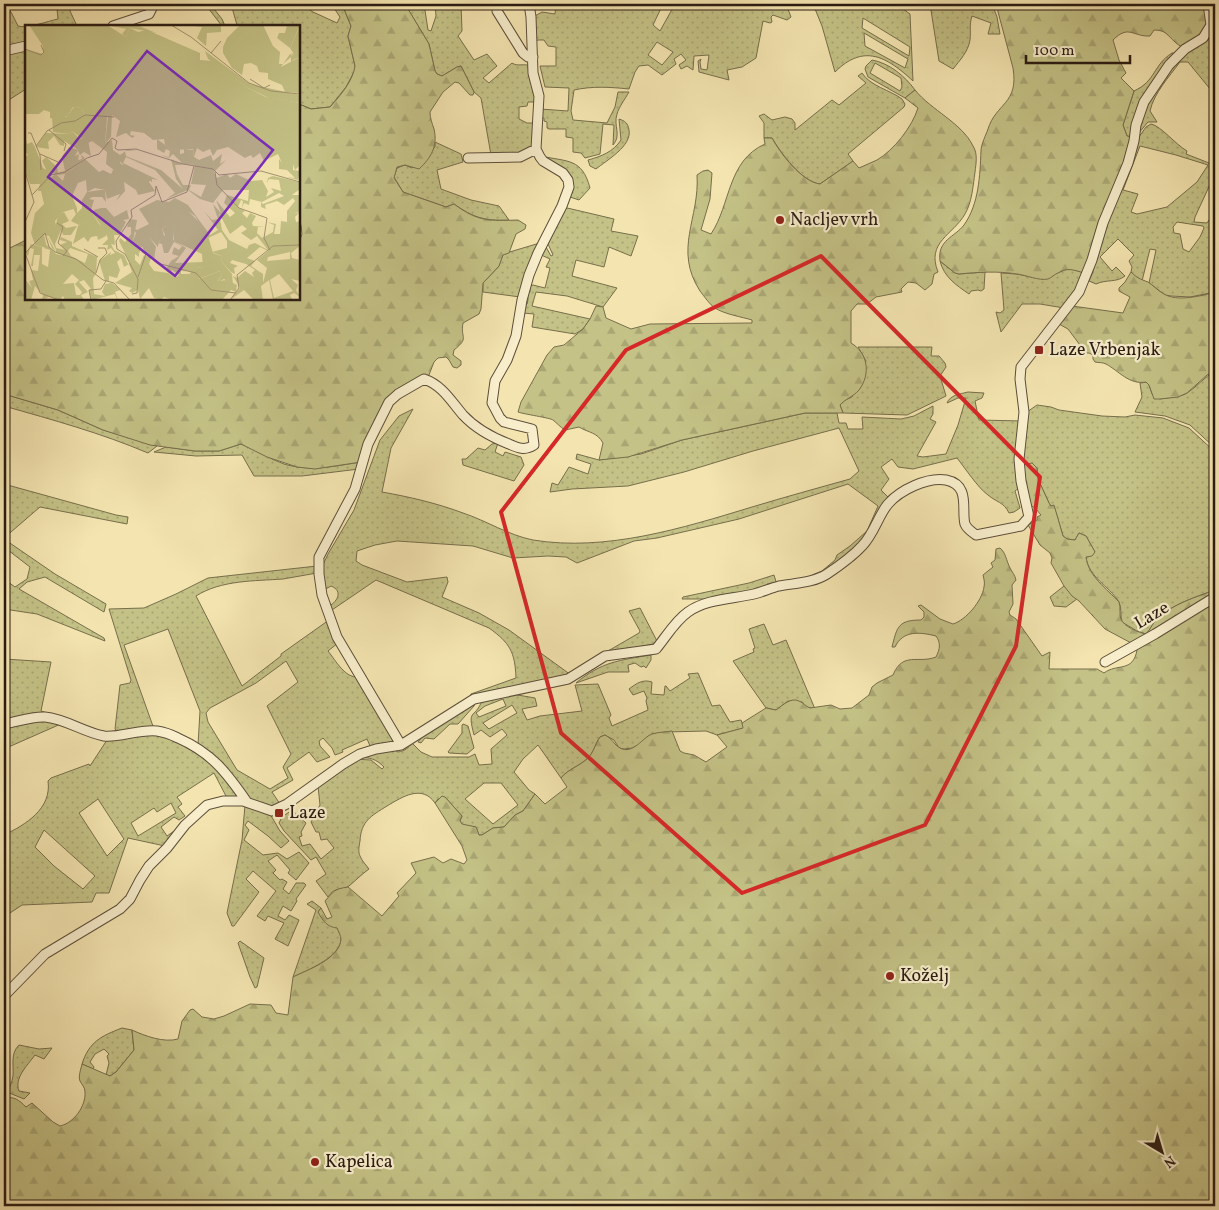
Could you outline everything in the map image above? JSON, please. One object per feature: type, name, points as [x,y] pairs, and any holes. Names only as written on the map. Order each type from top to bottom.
[{"type":"street","points":[[116,25],[149,14],[154,4]]},
{"type":"street","points":[[401,745],[337,637],[322,595],[319,557],[355,488],[368,444],[389,402],[398,394],[424,379],[434,382],[464,416],[488,436],[519,448],[529,449],[534,445],[532,429],[504,422],[492,403],[495,381],[507,360],[516,336],[522,300],[529,275],[545,238],[562,206],[568,187],[568,180],[563,173],[543,161],[536,148],[540,96],[534,73],[529,4]]},
{"type":"street","points":[[4,996],[45,954],[120,910],[130,899],[150,866],[167,848],[185,824],[207,804],[223,801],[247,802],[272,811],[287,804],[360,754],[401,745],[474,699],[568,680],[606,656],[656,649],[688,612],[703,605],[779,586],[804,583],[825,576],[864,545],[888,504],[903,491],[924,482],[946,480],[955,484],[962,492],[965,503],[965,524],[976,535],[1021,526],[1029,517],[1021,481],[1019,459],[1024,412],[1020,379],[1021,367],[1078,292],[1092,260],[1102,223],[1128,163],[1136,125],[1144,102],[1169,65],[1186,49],[1204,38],[1211,25],[1208,4]]},
{"type":"street","points":[[497,10],[523,53],[528,57],[533,57]]},
{"type":"street","points":[[4,51],[25,46]]},
{"type":"street","points":[[468,158],[520,157],[536,148]]},
{"type":"street","name":"Laze","points":[[1105,662],[1156,634],[1215,597]]},
{"type":"street","points":[[4,724],[44,717],[58,719],[90,733],[107,736],[156,731],[170,735],[207,754],[222,767],[247,802]]},
{"type":"highlighted area","points":[[821,256],[1040,477],[1016,646],[925,825],[742,893],[561,733],[501,512],[626,350]]},
{"type":"green space","points":[[25,4],[77,4],[76,8],[71,7],[70,11],[77,25],[34,25],[58,19],[57,9]]},
{"type":"green space","points":[[205,4],[231,4],[214,9],[225,25],[221,25]]},
{"type":"green space","points":[[231,4],[301,4],[337,23],[340,17],[334,8],[335,5],[342,4],[351,26],[348,36],[355,70],[346,87],[330,107],[311,109],[300,104],[300,25],[237,25]]},
{"type":"green space","points":[[342,4],[405,4],[429,44],[437,74],[442,76],[461,66],[474,92],[473,95],[470,95],[459,83],[455,82],[443,92],[430,112],[435,141],[430,156],[419,169],[405,165],[397,167],[394,178],[403,192],[446,207],[454,204],[470,214],[484,219],[518,220],[526,225],[525,229],[516,234],[509,253],[503,255],[499,266],[483,283],[479,314],[463,323],[463,340],[454,350],[453,355],[461,361],[461,365],[457,368],[453,367],[446,357],[438,358],[434,362],[427,380],[406,392],[387,407],[361,462],[315,469],[297,467],[267,457],[241,444],[219,451],[195,451],[150,445],[103,430],[58,410],[4,394],[4,251],[25,240],[25,300],[300,300],[300,240],[302,234],[300,224],[300,104],[311,109],[330,107],[349,83],[355,66],[348,36],[351,26]]},
{"type":"green space","points":[[405,4],[424,4],[428,30],[431,31],[436,16],[435,4],[461,4],[462,31],[458,36],[474,60],[487,54],[497,66],[483,78],[489,83],[512,63],[530,66],[537,102],[528,102],[527,106],[519,107],[519,119],[527,123],[533,123],[533,146],[524,155],[491,155],[481,98],[474,92],[461,66],[442,76],[437,74],[429,44]]},
{"type":"green space","points":[[556,4],[663,4],[653,25],[660,31],[675,4],[786,4],[791,17],[787,20],[773,15],[771,17],[772,22],[763,21],[756,58],[742,67],[727,70],[729,80],[699,72],[698,61],[701,59],[701,69],[707,70],[709,55],[694,56],[693,70],[687,66],[681,69],[679,65],[686,60],[681,54],[674,59],[676,64],[662,75],[648,65],[639,66],[629,89],[601,87],[574,90],[571,111],[573,120],[607,123],[615,107],[618,92],[629,92],[617,114],[616,141],[613,145],[614,125],[603,124],[600,154],[585,158],[581,153],[573,152],[573,138],[566,137],[566,129],[549,129],[544,118],[540,117],[540,109],[568,111],[569,88],[545,87],[540,66],[556,66],[556,47],[548,46],[544,40],[534,42],[533,17],[542,12],[555,14]],"holes":[[[657,42],[673,52],[662,65],[648,55]]]},
{"type":"green space","points":[[813,4],[896,4],[910,14],[913,81],[894,65],[875,57],[856,58],[835,72],[822,26]],"holes":[[[863,18],[910,47],[909,56],[862,28]],[[864,33],[908,59],[905,68],[865,46]]]},
{"type":"green space","points":[[930,4],[992,4],[1000,34],[988,34],[991,23],[972,16],[969,44],[953,69],[939,61]]},
{"type":"green space","points":[[994,4],[1203,4],[1207,20],[1205,30],[1185,49],[1166,33],[1158,30],[1154,30],[1150,36],[1127,32],[1118,35],[1113,40],[1119,60],[1126,73],[1121,78],[1134,91],[1123,125],[1127,136],[1132,137],[1126,164],[1099,220],[1084,273],[1064,270],[1044,279],[1003,272],[959,274],[940,261],[941,248],[964,225],[973,208],[978,189],[981,148],[992,120],[1013,89],[1013,68],[997,8]]},
{"type":"green space","points":[[4,6],[11,12],[18,26],[25,26],[25,44],[4,49]]},
{"type":"green space","points":[[1210,39],[1215,40],[1215,95],[1188,62],[1180,62],[1162,85],[1152,104],[1150,111],[1157,122],[1148,122],[1138,134],[1139,122],[1160,82],[1186,52]]},
{"type":"green space","points":[[25,47],[25,90],[4,103],[4,52]]},
{"type":"green space","points":[[1172,53],[1177,53],[1163,69],[1132,137],[1127,136],[1123,125],[1134,91],[1147,83],[1161,63]]},
{"type":"green space","points":[[872,60],[884,64],[901,75],[915,90],[905,98],[868,77],[865,69]],"holes":[[[875,63],[901,78],[902,87],[900,91],[870,73]]]},
{"type":"green space","points":[[862,73],[875,85],[902,99],[905,104],[904,107],[848,154],[853,161],[820,184],[813,182],[799,173],[772,138],[764,138],[764,123],[759,116],[764,114],[772,120],[785,117],[792,119],[795,123],[795,130],[832,100],[839,105],[866,83],[858,76]]},
{"type":"green space","points":[[915,90],[929,104],[962,130],[975,149],[976,162],[971,199],[965,214],[938,246],[935,253],[935,262],[938,272],[934,274],[932,284],[925,290],[916,283],[908,282],[901,289],[902,292],[876,297],[867,304],[857,304],[851,311],[851,343],[861,352],[866,364],[866,371],[863,384],[859,390],[840,405],[843,413],[805,413],[682,440],[628,457],[599,460],[603,443],[595,435],[579,427],[565,430],[551,419],[518,412],[521,402],[547,355],[554,347],[564,345],[583,329],[596,306],[603,307],[606,318],[631,329],[650,324],[752,323],[752,320],[723,312],[713,307],[700,291],[692,276],[688,247],[697,191],[697,175],[708,170],[712,173],[710,199],[701,230],[711,234],[723,210],[736,172],[743,161],[765,144],[764,138],[772,138],[786,159],[799,173],[820,184],[853,161],[859,168],[877,160],[890,150],[907,130],[918,108],[905,98]]},
{"type":"green space","points":[[619,119],[628,126],[629,136],[627,142],[618,152],[596,169],[590,166],[588,160],[607,153],[621,140]]},
{"type":"green space","points":[[1151,124],[1155,125],[1187,151],[1186,154],[1209,163],[1213,161],[1215,164],[1215,177],[1194,222],[1207,223],[1215,211],[1215,292],[1190,297],[1165,295],[1149,283],[1156,250],[1150,249],[1142,281],[1138,280],[1131,272],[1132,267],[1129,261],[1134,255],[1118,239],[1100,257],[1112,271],[1116,267],[1125,276],[1118,280],[1096,284],[1089,281],[1093,272],[1097,251],[1136,141],[1146,127]],"holes":[[[1140,146],[1176,155],[1208,165],[1197,182],[1167,207],[1137,214],[1131,212],[1138,194],[1123,190]],[[1177,222],[1203,226],[1204,228],[1189,252],[1183,249],[1180,234],[1174,233],[1173,227]]]},
{"type":"green space","points":[[435,142],[461,154],[463,162],[437,170],[441,189],[471,200],[499,206],[509,220],[480,218],[454,204],[446,207],[403,192],[394,177],[397,168],[405,165],[412,168],[435,147]]},
{"type":"green space","points":[[541,156],[566,161],[578,166],[587,178],[590,188],[579,200],[567,196],[569,180]]},
{"type":"green space","points":[[563,207],[614,219],[611,231],[638,236],[631,256],[609,247],[604,267],[576,260],[572,276],[617,288],[603,307],[567,296],[536,292],[532,306],[590,319],[583,329],[575,334],[532,327],[534,314],[523,313],[523,306],[527,304],[527,292],[530,292],[530,286],[545,288],[550,268],[546,267],[550,259],[539,254],[546,247],[551,256],[553,255],[548,244]]},
{"type":"green space","points":[[543,242],[520,297],[483,292],[483,283],[499,266],[503,254]]},
{"type":"green space","points":[[940,261],[959,274],[985,272],[984,289],[981,291],[971,291],[969,294],[955,284],[944,272]]},
{"type":"green space","points":[[1067,269],[1084,273],[1077,289],[1064,308],[1040,304],[1022,304],[1001,332],[996,312],[1000,313],[1004,310],[1001,273],[1043,279]]},
{"type":"green space","points":[[1131,272],[1162,293],[1175,298],[1189,298],[1215,292],[1215,371],[1207,375],[1187,393],[1178,397],[1154,399],[1146,382],[1134,381],[1106,364],[1095,362],[1093,355],[1086,353],[1068,329],[1059,324],[1072,306],[1123,313],[1130,297],[1119,291],[1119,288]]},
{"type":"green space","points":[[858,347],[932,347],[931,356],[939,356],[945,363],[946,367],[940,376],[946,396],[907,415],[843,413],[840,405],[843,401],[852,397],[866,361]]},
{"type":"green space","points":[[1215,371],[1215,448],[1190,425],[1165,416],[1135,412],[1142,397],[1140,383],[1146,382],[1152,394],[1160,399],[1181,396]]},
{"type":"green space","points":[[968,392],[984,393],[982,398],[975,401],[979,420],[1022,421],[1020,487],[1015,491],[1020,508],[1009,513],[1002,504],[980,488],[957,458],[913,469],[898,467],[892,459],[881,467],[889,479],[881,490],[890,499],[868,535],[835,567],[812,578],[812,575],[822,571],[835,560],[837,555],[867,531],[878,506],[848,484],[739,519],[657,538],[634,541],[577,563],[566,557],[513,558],[473,546],[397,541],[357,551],[356,561],[362,565],[407,582],[447,577],[448,582],[442,597],[479,613],[509,630],[571,675],[470,697],[471,694],[516,678],[513,655],[510,649],[502,638],[489,628],[376,580],[329,612],[327,607],[334,603],[338,594],[335,588],[331,586],[322,591],[322,567],[354,510],[380,440],[399,416],[413,409],[391,448],[382,492],[453,509],[524,538],[561,543],[588,543],[644,536],[699,523],[850,479],[859,471],[839,428],[628,486],[550,492],[552,483],[558,485],[569,467],[588,474],[591,464],[576,459],[577,454],[599,460],[641,454],[682,440],[805,413],[837,413],[839,423],[846,423],[848,429],[863,429],[862,417],[901,419],[914,416],[933,406],[933,414],[930,419],[936,422],[917,456],[946,454],[958,425],[966,398],[958,398],[947,403],[948,400]]},
{"type":"green space","points":[[4,394],[58,410],[103,430],[157,446],[148,453],[95,433],[4,406]]},
{"type":"green space","points":[[1037,405],[1102,416],[1125,417],[1135,415],[1163,418],[1189,428],[1215,452],[1215,590],[1168,610],[1155,621],[1146,634],[1122,622],[1119,602],[1095,576],[1088,564],[1086,557],[1095,552],[1086,536],[1079,533],[1075,540],[1067,539],[1063,536],[1054,506],[1051,506],[1049,503],[1038,479],[1037,468],[1023,465],[1027,412]]},
{"type":"green space","points":[[498,443],[495,452],[503,456],[505,452],[521,457],[524,465],[514,481],[463,465],[462,459],[466,459],[478,448],[485,450],[492,444]]},
{"type":"green space","points":[[241,444],[278,462],[303,468],[322,468],[361,462],[359,469],[302,476],[254,476],[242,455],[196,456],[154,452],[166,447],[195,451],[219,451]]},
{"type":"green space","points":[[1032,463],[1037,468],[1038,479],[1049,503],[1051,506],[1054,505],[1063,536],[1067,539],[1075,540],[1079,533],[1086,536],[1095,552],[1092,556],[1086,557],[1087,564],[1099,582],[1119,602],[1122,622],[1128,627],[1146,634],[1156,620],[1164,613],[1185,601],[1215,590],[1215,1206],[4,1206],[4,1098],[16,1099],[26,1107],[32,1103],[60,1126],[74,1118],[83,1103],[85,1090],[79,1077],[82,1064],[110,1076],[116,1072],[134,1050],[132,1030],[149,1037],[178,1039],[182,1021],[190,1010],[193,1009],[202,1017],[214,1019],[250,1004],[271,1005],[276,1013],[288,1015],[293,977],[322,963],[339,946],[341,938],[337,928],[326,923],[318,912],[321,908],[327,919],[332,917],[325,901],[333,893],[348,887],[382,916],[399,896],[397,893],[416,873],[411,863],[434,857],[443,863],[451,859],[464,864],[467,860],[462,846],[435,803],[442,796],[462,816],[460,821],[462,824],[476,827],[479,835],[482,835],[493,828],[504,827],[515,815],[523,811],[535,794],[545,804],[567,787],[561,778],[588,758],[600,737],[605,735],[618,747],[625,750],[652,734],[672,731],[680,751],[694,755],[706,762],[727,747],[717,735],[743,728],[742,723],[766,708],[776,710],[787,702],[796,700],[810,708],[831,705],[840,709],[852,708],[869,695],[872,687],[893,675],[901,663],[936,657],[939,641],[936,636],[918,633],[907,635],[898,641],[895,647],[892,647],[897,630],[907,621],[921,620],[924,617],[924,612],[918,606],[921,605],[940,619],[953,624],[958,622],[973,609],[980,598],[984,586],[983,575],[993,567],[991,563],[995,560],[996,549],[1000,548],[1005,554],[1016,580],[1012,585],[1013,604],[1009,612],[1010,615],[1016,619],[1042,656],[1050,652],[1049,669],[1097,669],[1104,673],[1114,668],[1128,665],[1135,657],[1137,650],[1133,644],[1105,629],[1072,596],[1051,563],[1050,553],[1040,545],[1028,525],[1037,520],[1037,517],[1041,515],[1030,505],[1023,465]]},
{"type":"green space","points":[[4,484],[128,517],[127,524],[40,507],[4,538]]},
{"type":"green space","points":[[4,539],[55,574],[106,604],[104,612],[45,577],[27,582],[19,589],[104,638],[105,641],[37,614],[4,609],[4,579],[15,587],[27,579],[30,567],[4,547]]},
{"type":"green space","points":[[317,566],[317,573],[283,579],[227,584],[196,596],[242,686],[281,656],[281,654],[329,620],[338,643],[328,651],[345,672],[353,677],[358,677],[393,742],[371,748],[367,739],[335,755],[332,748],[323,738],[319,741],[320,746],[330,757],[317,762],[309,752],[287,768],[293,780],[272,792],[280,804],[269,806],[249,800],[198,745],[200,711],[168,629],[124,645],[154,729],[117,731],[115,729],[120,685],[130,683],[131,680],[109,609],[144,608],[208,578]],"holes":[[[286,661],[298,682],[267,706],[291,754],[283,767],[288,778],[270,789],[237,770],[208,722],[206,713],[210,708],[256,683]]]},
{"type":"green space","points":[[774,575],[777,585],[767,584],[767,587],[712,599],[682,599],[683,597],[749,583]]},
{"type":"green space","points":[[1064,586],[1077,599],[1066,607],[1054,606],[1050,597]]},
{"type":"green space","points":[[640,608],[658,643],[608,653],[608,651],[639,633],[640,631],[629,611]]},
{"type":"green space","points":[[764,624],[773,645],[786,640],[815,709],[806,707],[802,702],[788,701],[776,710],[766,708],[733,661],[754,652],[753,649],[755,648],[749,629]]},
{"type":"green space","points":[[651,655],[651,660],[646,668],[635,663],[628,665],[629,672],[608,672],[576,683],[594,670],[611,663]]},
{"type":"green space","points":[[4,659],[51,662],[41,711],[50,714],[4,722]]},
{"type":"green space","points":[[698,673],[712,706],[720,705],[730,722],[741,720],[744,728],[717,735],[706,731],[652,734],[642,743],[632,748],[624,749],[619,748],[614,740],[605,735],[600,737],[588,758],[561,778],[538,745],[523,759],[514,772],[529,790],[535,794],[523,811],[515,815],[504,827],[493,828],[482,835],[479,835],[476,827],[462,825],[460,821],[462,816],[445,797],[438,799],[435,803],[424,794],[418,793],[405,796],[372,816],[362,828],[359,853],[369,869],[349,886],[333,891],[328,897],[316,881],[326,874],[316,857],[311,860],[279,823],[282,817],[292,810],[306,823],[301,832],[302,836],[299,837],[302,846],[310,844],[321,859],[334,848],[327,839],[321,840],[319,832],[316,832],[311,822],[320,805],[318,786],[353,759],[371,760],[382,769],[384,767],[375,760],[358,758],[393,749],[400,752],[412,743],[421,752],[432,757],[469,757],[475,754],[479,765],[492,764],[491,749],[507,735],[502,729],[490,737],[481,730],[474,735],[471,717],[482,701],[512,694],[535,698],[537,706],[522,709],[527,720],[540,716],[582,711],[575,685],[598,684],[611,715],[609,718],[612,726],[648,710],[644,691],[633,695],[629,689],[637,683],[643,681],[652,682],[651,694],[664,695],[665,686],[670,691],[690,678],[688,674]],"holes":[[[503,699],[506,706],[479,717],[476,713],[485,706]],[[512,705],[517,713],[489,729],[483,723]],[[484,783],[501,783],[518,805],[493,824],[465,799]]]},
{"type":"green space","points":[[475,702],[474,706],[458,724],[450,724],[434,739],[425,738],[421,743],[418,742],[422,737]]},
{"type":"green space","points":[[34,719],[63,723],[4,749],[4,726]]},
{"type":"green space","points":[[463,724],[468,726],[474,748],[467,754],[449,753],[462,733]]},
{"type":"green space","points":[[137,733],[164,735],[209,756],[239,797],[227,798],[214,773],[177,797],[182,804],[178,807],[185,816],[179,820],[174,817],[161,827],[167,836],[177,829],[165,846],[128,838],[109,893],[96,893],[92,902],[22,905],[4,917],[4,835],[28,821],[41,808],[46,800],[48,781],[51,778],[89,764],[90,766],[107,740]],"holes":[[[98,799],[124,839],[107,856],[79,813]],[[171,803],[176,813],[138,836],[131,823],[154,808],[157,812]],[[44,830],[95,876],[83,889],[54,866],[35,847]]]},
{"type":"green space","points":[[245,805],[270,814],[280,831],[289,841],[281,848],[248,821],[245,825],[249,830],[244,840],[263,855],[278,853],[287,859],[299,852],[309,863],[296,880],[288,873],[290,870],[277,855],[268,861],[276,870],[273,873],[280,880],[282,879],[287,882],[283,889],[289,894],[296,883],[304,883],[306,885],[296,899],[297,901],[291,911],[283,906],[278,916],[285,920],[289,915],[299,920],[288,946],[275,939],[284,923],[268,916],[265,921],[257,916],[276,891],[253,871],[246,879],[259,892],[234,926],[232,926],[227,913],[242,840]]},
{"type":"green space","points":[[312,901],[321,908],[318,912],[337,927],[341,936],[340,944],[327,959],[293,977],[316,910],[307,904]]},
{"type":"green space","points":[[240,941],[264,958],[257,987],[255,988],[238,943]]},
{"type":"green space","points":[[122,1028],[132,1030],[134,1050],[116,1072],[110,1076],[106,1075],[109,1063],[107,1056],[109,1054],[104,1049],[95,1054],[90,1062],[94,1067],[93,1069],[82,1064],[92,1045],[108,1034]]},
{"type":"green space","points":[[19,1045],[39,1049],[52,1048],[44,1059],[35,1055],[22,1072],[18,1081],[19,1091],[30,1093],[24,1099],[7,1092],[13,1076],[14,1052]]},
{"type":"place","name":"Nacljev vrh","points":[[780,220]]},
{"type":"place","name":"Laze Vrbenjak","points":[[1039,350]]},
{"type":"place","name":"Laze","points":[[279,813]]},
{"type":"place","name":"Koželj","points":[[890,976]]},
{"type":"place","name":"Kapelica","points":[[315,1162]]}]
